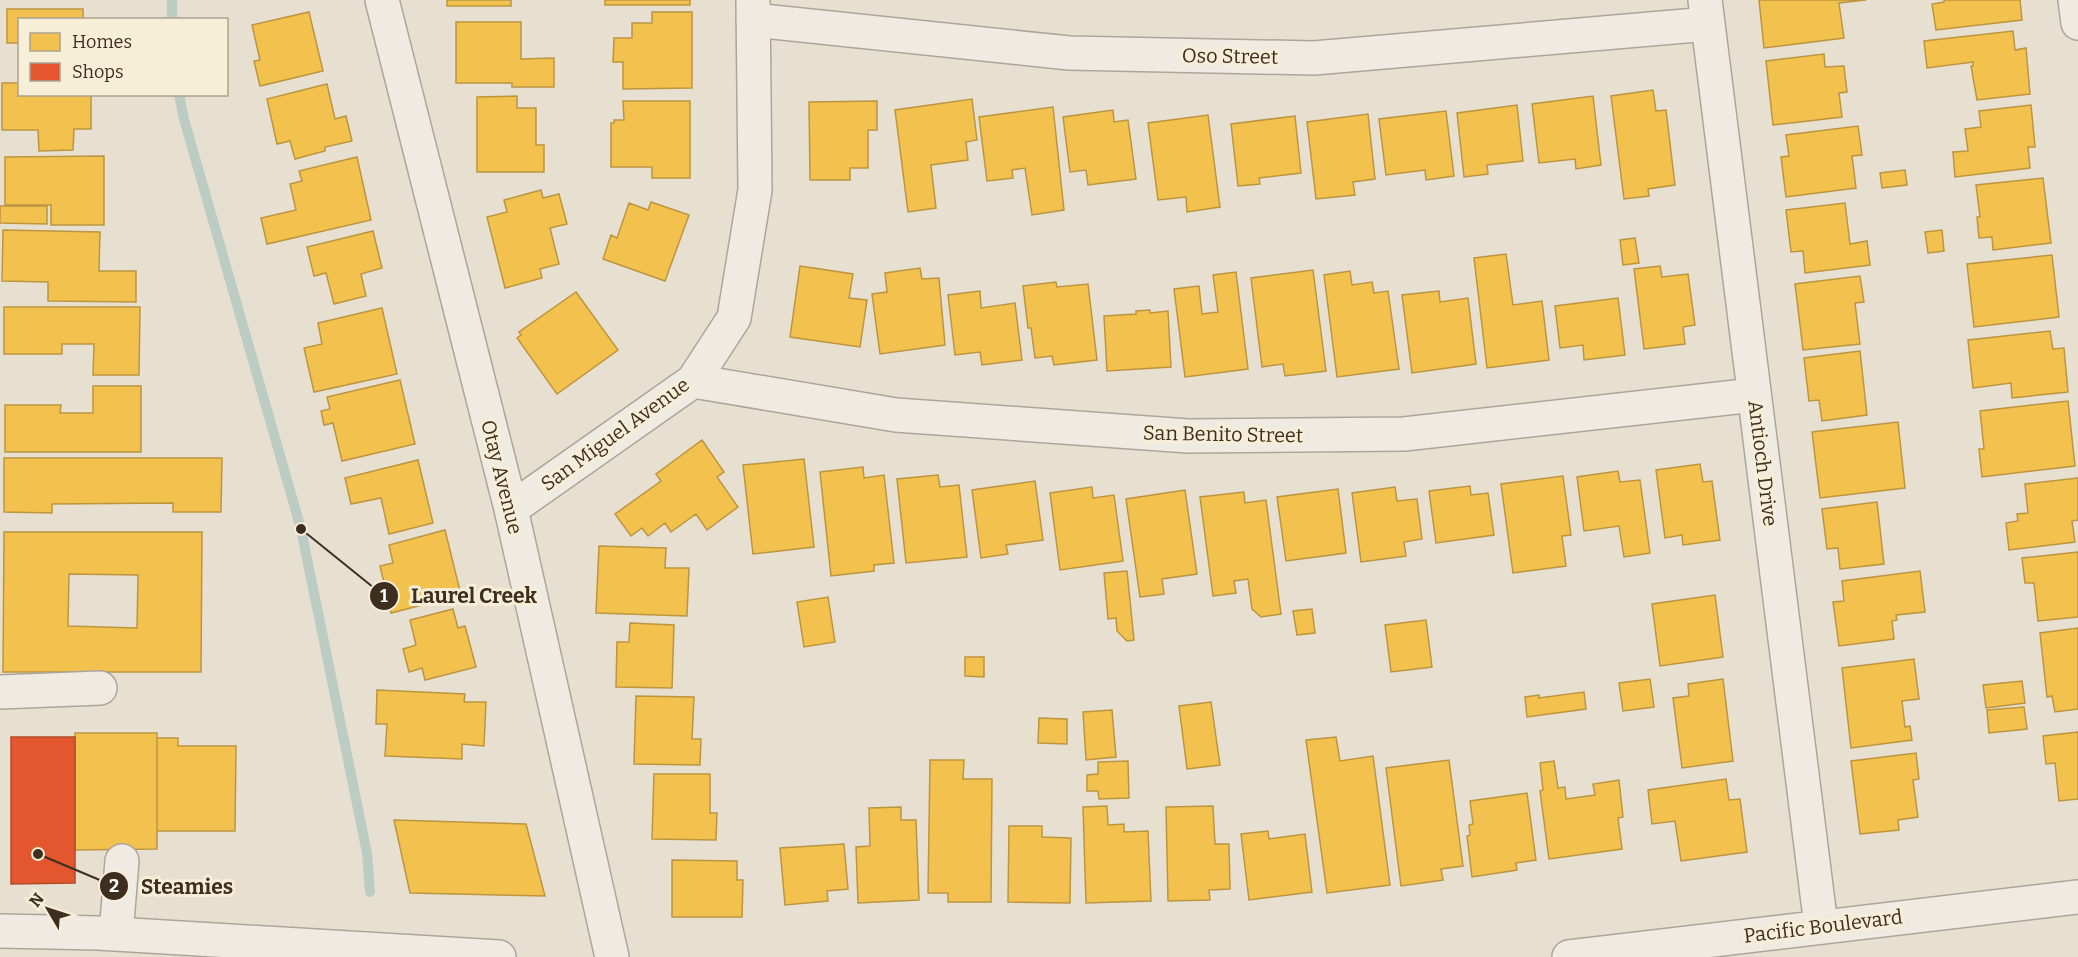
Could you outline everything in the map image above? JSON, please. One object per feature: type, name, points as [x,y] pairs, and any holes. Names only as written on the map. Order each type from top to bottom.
[{"type":"street","name":"Otay Avenue","points":[[382,0],[511,509],[612,957]]},
{"type":"street","points":[[2075,0],[2078,24]]},
{"type":"street","name":"San Miguel Avenue","points":[[511,509],[693,381],[734,318],[755,190],[753,10]]},
{"type":"street","name":"Oso Street","points":[[753,10],[1069,53],[1314,58],[1706,12]]},
{"type":"street","name":"Antioch Drive","points":[[1706,12],[1821,926]]},
{"type":"street","name":"San Benito Street","points":[[693,381],[896,415],[1188,436],[1404,434],[1754,395]]},
{"type":"street","points":[[0,692],[100,688]]},
{"type":"street","points":[[116,934],[122,861]]},
{"type":"street","name":"Pacific Boulevard","points":[[1569,957],[2078,897]]},
{"type":"street","points":[[0,931],[116,934],[499,957]]},
{"type":"building: Homes","points":[[447,0],[511,0],[511,6],[447,6]]},
{"type":"building: Homes","points":[[605,0],[690,0],[690,5],[605,5]]},
{"type":"building: Homes","points":[[1759,0],[1866,0],[1839,3],[1844,38],[1764,48]]},
{"type":"building: Homes","points":[[1944,0],[2020,0],[2022,20],[1936,30],[1932,4],[1944,2]]},
{"type":"building: Homes","points":[[7,9],[83,9],[83,18],[18,18],[18,43],[7,43]]},
{"type":"building: Homes","points":[[309,12],[323,71],[260,86],[254,61],[260,60],[252,25]]},
{"type":"building: Homes","points":[[652,12],[692,12],[692,88],[623,89],[623,62],[613,62],[614,38],[632,38],[632,23],[652,23]]},
{"type":"building: Homes","points":[[456,22],[521,22],[521,59],[554,58],[554,87],[512,87],[512,83],[456,83]]},
{"type":"building: Homes","points":[[2013,31],[2015,50],[2026,48],[2030,94],[1977,100],[1971,66],[1973,62],[1927,68],[1924,41]]},
{"type":"building: Homes","points":[[1824,54],[1825,67],[1844,66],[1847,92],[1839,93],[1842,117],[1773,125],[1766,61]]},
{"type":"building: Homes","points":[[2,83],[18,83],[18,96],[91,96],[91,129],[74,129],[73,150],[39,151],[38,130],[2,130]]},
{"type":"building: Homes","points":[[327,84],[335,119],[346,116],[352,141],[325,147],[325,151],[295,159],[290,141],[277,144],[267,99]]},
{"type":"building: Homes","points":[[1653,90],[1656,111],[1666,110],[1675,185],[1648,189],[1649,196],[1624,199],[1611,96]]},
{"type":"building: Homes","points":[[517,96],[517,108],[536,108],[536,145],[544,145],[544,172],[477,172],[477,97]]},
{"type":"building: Homes","points":[[1593,96],[1601,165],[1576,169],[1575,159],[1539,163],[1532,104]]},
{"type":"building: Homes","points":[[972,99],[977,140],[966,142],[968,160],[931,165],[936,208],[908,212],[895,110]]},
{"type":"building: Homes","points":[[623,101],[690,101],[690,178],[652,178],[652,167],[611,167],[611,123],[614,123],[614,120],[624,120]]},
{"type":"building: Homes","points":[[877,101],[877,130],[868,130],[868,168],[850,168],[850,180],[810,180],[809,102]]},
{"type":"building: Homes","points":[[1517,105],[1523,161],[1487,165],[1488,174],[1464,177],[1457,113]]},
{"type":"building: Homes","points":[[2031,105],[2035,147],[2028,147],[2030,168],[1955,177],[1953,152],[1968,151],[1965,129],[1981,127],[1979,111]]},
{"type":"building: Homes","points":[[1053,107],[1064,210],[1032,215],[1025,168],[1012,170],[1013,178],[987,181],[979,117]]},
{"type":"building: Homes","points":[[1113,110],[1114,122],[1128,120],[1136,179],[1088,185],[1086,170],[1070,172],[1063,117]]},
{"type":"building: Homes","points":[[1446,111],[1454,176],[1426,180],[1425,170],[1386,175],[1379,119]]},
{"type":"building: Homes","points":[[1368,114],[1375,179],[1353,182],[1355,195],[1316,199],[1307,122]]},
{"type":"building: Homes","points":[[1208,115],[1220,207],[1187,212],[1186,197],[1158,200],[1148,123]]},
{"type":"building: Homes","points":[[1295,116],[1301,173],[1259,178],[1260,184],[1238,186],[1231,124]]},
{"type":"building: Homes","points":[[1858,126],[1862,155],[1852,156],[1856,188],[1786,197],[1781,157],[1789,156],[1786,135]]},
{"type":"building: Homes","points":[[104,156],[104,225],[51,225],[51,205],[5,205],[5,157]]},
{"type":"building: Homes","points":[[357,157],[371,220],[267,244],[261,218],[296,210],[290,184],[302,181],[299,171]]},
{"type":"building: Homes","points":[[1905,170],[1907,185],[1882,188],[1880,173]]},
{"type":"building: Homes","points":[[2043,178],[2051,243],[1993,250],[1992,237],[1979,238],[1977,217],[1980,217],[1976,185]]},
{"type":"building: Homes","points":[[541,190],[543,198],[559,194],[567,224],[550,228],[559,264],[540,269],[542,278],[505,288],[487,217],[507,212],[504,200]]},
{"type":"building: Homes","points":[[651,202],[689,215],[665,281],[603,259],[611,235],[617,238],[629,203],[648,210]]},
{"type":"building: Homes","points":[[1845,203],[1850,244],[1867,241],[1870,265],[1805,273],[1803,251],[1791,252],[1786,210]]},
{"type":"building: Homes","points":[[0,206],[47,206],[47,224],[0,223]]},
{"type":"building: Homes","points":[[3,230],[100,232],[99,271],[136,271],[136,302],[48,301],[48,282],[2,281]]},
{"type":"building: Homes","points":[[1942,230],[1944,251],[1928,253],[1925,232]]},
{"type":"building: Homes","points":[[373,231],[382,268],[361,274],[366,296],[334,304],[326,273],[314,276],[307,247]]},
{"type":"building: Homes","points":[[1635,238],[1639,263],[1623,265],[1620,240]]},
{"type":"building: Homes","points":[[1506,254],[1513,305],[1542,301],[1549,360],[1487,368],[1474,258]]},
{"type":"building: Homes","points":[[2052,255],[2059,317],[1974,327],[1967,264]]},
{"type":"building: Homes","points":[[800,266],[853,274],[849,298],[867,300],[860,347],[790,337]]},
{"type":"building: Homes","points":[[1660,266],[1662,277],[1688,274],[1695,325],[1683,327],[1685,344],[1644,349],[1634,269]]},
{"type":"building: Homes","points":[[920,268],[922,279],[939,278],[945,345],[880,354],[872,294],[887,292],[885,273]]},
{"type":"building: Homes","points":[[1313,270],[1326,371],[1285,376],[1283,364],[1262,367],[1251,278]]},
{"type":"building: Homes","points":[[1350,271],[1352,285],[1372,282],[1374,293],[1388,291],[1399,369],[1337,377],[1324,275]]},
{"type":"building: Homes","points":[[1236,272],[1248,369],[1185,377],[1174,289],[1199,286],[1202,314],[1218,312],[1213,275]]},
{"type":"building: Homes","points":[[1860,276],[1864,302],[1855,303],[1860,344],[1803,350],[1795,284]]},
{"type":"building: Homes","points":[[1056,282],[1057,287],[1088,284],[1097,360],[1054,365],[1052,356],[1035,358],[1031,328],[1028,328],[1023,286]]},
{"type":"building: Homes","points":[[980,291],[981,308],[1015,303],[1022,360],[982,365],[980,352],[955,355],[948,295]]},
{"type":"building: Homes","points":[[1439,291],[1440,302],[1468,298],[1476,364],[1412,373],[1402,295]]},
{"type":"building: Homes","points":[[576,292],[618,350],[557,394],[517,338],[521,335],[519,332]]},
{"type":"building: Homes","points":[[1618,298],[1625,355],[1584,360],[1583,345],[1560,348],[1555,306]]},
{"type":"building: Homes","points":[[4,307],[140,307],[139,375],[93,375],[94,344],[62,344],[62,354],[4,354]]},
{"type":"building: Homes","points":[[382,308],[397,374],[314,392],[304,348],[322,344],[318,323]]},
{"type":"building: Homes","points":[[1150,310],[1150,313],[1168,311],[1171,367],[1107,371],[1104,316],[1136,314],[1136,311]]},
{"type":"building: Homes","points":[[2050,331],[2053,349],[2064,348],[2068,392],[2012,398],[2011,383],[1973,388],[1968,340]]},
{"type":"building: Homes","points":[[1860,351],[1867,415],[1822,421],[1819,400],[1809,401],[1804,358]]},
{"type":"building: Homes","points":[[400,380],[415,444],[342,461],[333,423],[324,425],[321,411],[330,409],[327,397]]},
{"type":"building: Homes","points":[[93,386],[141,386],[141,452],[5,452],[5,405],[61,405],[60,413],[93,413]]},
{"type":"building: Homes","points":[[2068,401],[2075,466],[1982,477],[1979,449],[1984,449],[1980,411]]},
{"type":"building: Homes","points":[[1898,422],[1905,488],[1820,498],[1812,432]]},
{"type":"building: Homes","points":[[702,440],[724,472],[717,477],[738,507],[707,530],[696,514],[671,532],[665,523],[648,536],[642,528],[631,536],[615,514],[661,481],[656,474]]},
{"type":"building: Homes","points":[[4,458],[222,458],[221,512],[173,512],[173,503],[52,504],[52,513],[4,512]]},
{"type":"building: Homes","points":[[804,459],[814,547],[753,554],[743,465]]},
{"type":"building: Homes","points":[[418,460],[433,523],[389,534],[381,498],[351,504],[345,478]]},
{"type":"building: Homes","points":[[1700,464],[1703,482],[1712,481],[1720,540],[1683,545],[1682,535],[1665,538],[1656,470]]},
{"type":"building: Homes","points":[[863,467],[864,478],[884,475],[894,563],[874,565],[874,571],[831,576],[820,472]]},
{"type":"building: Homes","points":[[1618,471],[1620,482],[1640,480],[1650,553],[1624,557],[1619,526],[1584,531],[1577,477]]},
{"type":"building: Homes","points":[[938,475],[940,487],[959,485],[967,557],[906,563],[897,479]]},
{"type":"building: Homes","points":[[1563,476],[1571,535],[1562,536],[1566,566],[1513,573],[1501,484]]},
{"type":"building: Homes","points":[[2078,478],[2078,520],[2072,521],[2075,542],[2009,550],[2006,523],[2018,521],[2017,514],[2028,513],[2025,484]]},
{"type":"building: Homes","points":[[1035,481],[1043,540],[1006,545],[1008,554],[981,558],[972,490]]},
{"type":"building: Homes","points":[[1470,486],[1471,495],[1488,493],[1494,535],[1436,543],[1429,491]]},
{"type":"building: Homes","points":[[1092,487],[1093,498],[1114,495],[1123,561],[1060,570],[1050,493]]},
{"type":"building: Homes","points":[[1395,487],[1397,501],[1417,499],[1422,539],[1404,542],[1406,556],[1361,562],[1352,493]]},
{"type":"building: Homes","points":[[1338,489],[1346,553],[1286,561],[1277,497]]},
{"type":"building: Homes","points":[[1185,490],[1197,574],[1162,579],[1164,594],[1140,597],[1126,499]]},
{"type":"building: Homes","points":[[1244,492],[1245,503],[1266,500],[1281,614],[1261,617],[1252,609],[1248,579],[1234,581],[1236,593],[1213,596],[1200,497]]},
{"type":"building: Homes","points":[[1877,502],[1884,564],[1840,569],[1838,548],[1827,549],[1822,509]]},
{"type":"building: Homes","points":[[445,530],[461,595],[391,613],[380,566],[393,563],[389,545]]},
{"type":"building: Homes","points":[[4,532],[202,532],[201,672],[3,672]],"holes":[[[69,574],[138,575],[137,628],[68,626]]]},
{"type":"building: Homes","points":[[599,546],[666,548],[665,568],[689,568],[687,616],[596,613]]},
{"type":"building: Homes","points":[[2078,552],[2078,617],[2038,621],[2034,583],[2025,583],[2022,558]]},
{"type":"building: Homes","points":[[1127,571],[1134,640],[1127,641],[1117,631],[1116,618],[1108,619],[1104,573]]},
{"type":"building: Homes","points":[[1920,571],[1925,612],[1896,615],[1897,620],[1892,621],[1894,639],[1839,646],[1833,602],[1844,601],[1842,581]]},
{"type":"building: Homes","points":[[1715,595],[1723,657],[1660,666],[1652,604]]},
{"type":"building: Homes","points":[[828,597],[835,642],[804,647],[797,602]]},
{"type":"building: Homes","points":[[453,609],[458,628],[465,626],[476,667],[425,680],[422,668],[409,672],[403,649],[416,645],[410,620]]},
{"type":"building: Homes","points":[[1312,609],[1315,633],[1297,635],[1293,611]]},
{"type":"building: Homes","points":[[1426,620],[1432,667],[1391,672],[1385,625]]},
{"type":"building: Homes","points":[[630,623],[674,625],[672,688],[616,687],[617,642],[629,642]]},
{"type":"building: Homes","points":[[2078,628],[2078,709],[2055,712],[2052,696],[2047,697],[2040,633]]},
{"type":"building: Homes","points":[[965,657],[984,657],[984,677],[965,676]]},
{"type":"building: Homes","points":[[1914,659],[1919,699],[1902,701],[1905,727],[1910,726],[1912,740],[1851,748],[1842,668]]},
{"type":"building: Homes","points":[[1650,679],[1654,707],[1623,711],[1619,683]]},
{"type":"building: Homes","points":[[1723,679],[1733,761],[1682,768],[1673,698],[1689,696],[1688,684]]},
{"type":"building: Homes","points":[[2022,681],[2025,703],[1986,708],[1983,685]]},
{"type":"building: Homes","points":[[377,690],[465,694],[464,702],[486,702],[484,746],[462,744],[462,759],[385,756],[387,724],[376,724]]},
{"type":"building: Homes","points":[[1584,692],[1586,709],[1527,717],[1525,697],[1539,695],[1539,698]]},
{"type":"building: Homes","points":[[636,696],[694,697],[692,739],[701,739],[700,765],[634,764]]},
{"type":"building: Homes","points":[[1211,702],[1220,765],[1187,769],[1179,706]]},
{"type":"building: Homes","points":[[2024,707],[2027,729],[1989,733],[1987,710]]},
{"type":"building: Homes","points":[[1112,710],[1116,757],[1086,760],[1083,712]]},
{"type":"building: Homes","points":[[1039,718],[1067,719],[1067,744],[1038,743]]},
{"type":"building: Homes","points":[[2078,732],[2078,799],[2059,801],[2055,763],[2046,764],[2043,736]]},
{"type":"building: Homes","points":[[75,733],[157,733],[157,849],[75,850]]},
{"type":"building: Homes","points":[[1336,737],[1340,761],[1373,756],[1390,885],[1327,893],[1306,740]]},
{"type":"building: Homes","points":[[157,738],[178,738],[178,746],[236,746],[235,831],[157,831]]},
{"type":"building: Homes","points":[[1916,753],[1919,779],[1913,780],[1918,817],[1898,820],[1899,830],[1860,834],[1851,761]]},
{"type":"building: Homes","points":[[930,760],[964,760],[963,779],[992,779],[991,902],[948,902],[948,893],[928,893]]},
{"type":"building: Homes","points":[[1449,760],[1463,866],[1441,869],[1443,880],[1401,886],[1386,768]]},
{"type":"building: Homes","points":[[1128,761],[1129,798],[1099,799],[1098,791],[1087,791],[1087,775],[1098,774],[1098,762]]},
{"type":"building: Homes","points":[[1554,761],[1558,788],[1565,787],[1566,799],[1595,795],[1593,784],[1619,780],[1623,817],[1618,818],[1622,849],[1549,859],[1540,791],[1543,790],[1540,763]]},
{"type":"building: Homes","points":[[654,774],[710,774],[710,813],[717,813],[716,840],[652,839]]},
{"type":"building: Homes","points":[[1726,779],[1729,800],[1740,799],[1747,852],[1681,861],[1675,821],[1652,824],[1648,790]]},
{"type":"building: Homes","points":[[1527,793],[1536,860],[1516,863],[1517,870],[1472,877],[1467,836],[1470,835],[1469,825],[1473,824],[1470,801]]},
{"type":"building: Homes","points":[[1107,806],[1108,825],[1124,824],[1124,832],[1148,831],[1151,901],[1086,903],[1083,807]]},
{"type":"building: Homes","points":[[1213,806],[1215,844],[1229,844],[1230,889],[1209,890],[1210,900],[1168,901],[1166,807]]},
{"type":"building: Homes","points":[[901,807],[901,820],[916,820],[919,900],[858,903],[856,847],[870,846],[869,808]]},
{"type":"building: Homes","points":[[394,820],[526,824],[545,896],[410,893]]},
{"type":"building: Homes","points":[[1009,826],[1042,826],[1042,837],[1071,838],[1070,903],[1008,902]]},
{"type":"building: Homes","points":[[1268,831],[1269,839],[1305,834],[1312,892],[1249,900],[1241,834]]},
{"type":"building: Homes","points":[[844,844],[848,889],[827,891],[828,901],[785,905],[780,848]]},
{"type":"building: Homes","points":[[672,860],[737,861],[737,880],[743,880],[742,917],[672,917]]},
{"type":"building: Shops","points":[[11,737],[75,737],[75,883],[11,884]]},
{"type":"waterway","points":[[172,0],[172,18]]},
{"type":"waterway","points":[[179,96],[301,529],[367,853],[370,892]]},
{"type":"place","name":"Laurel Creek","points":[[301,529]]},
{"type":"place","name":"Steamies","points":[[38,854]]}]
